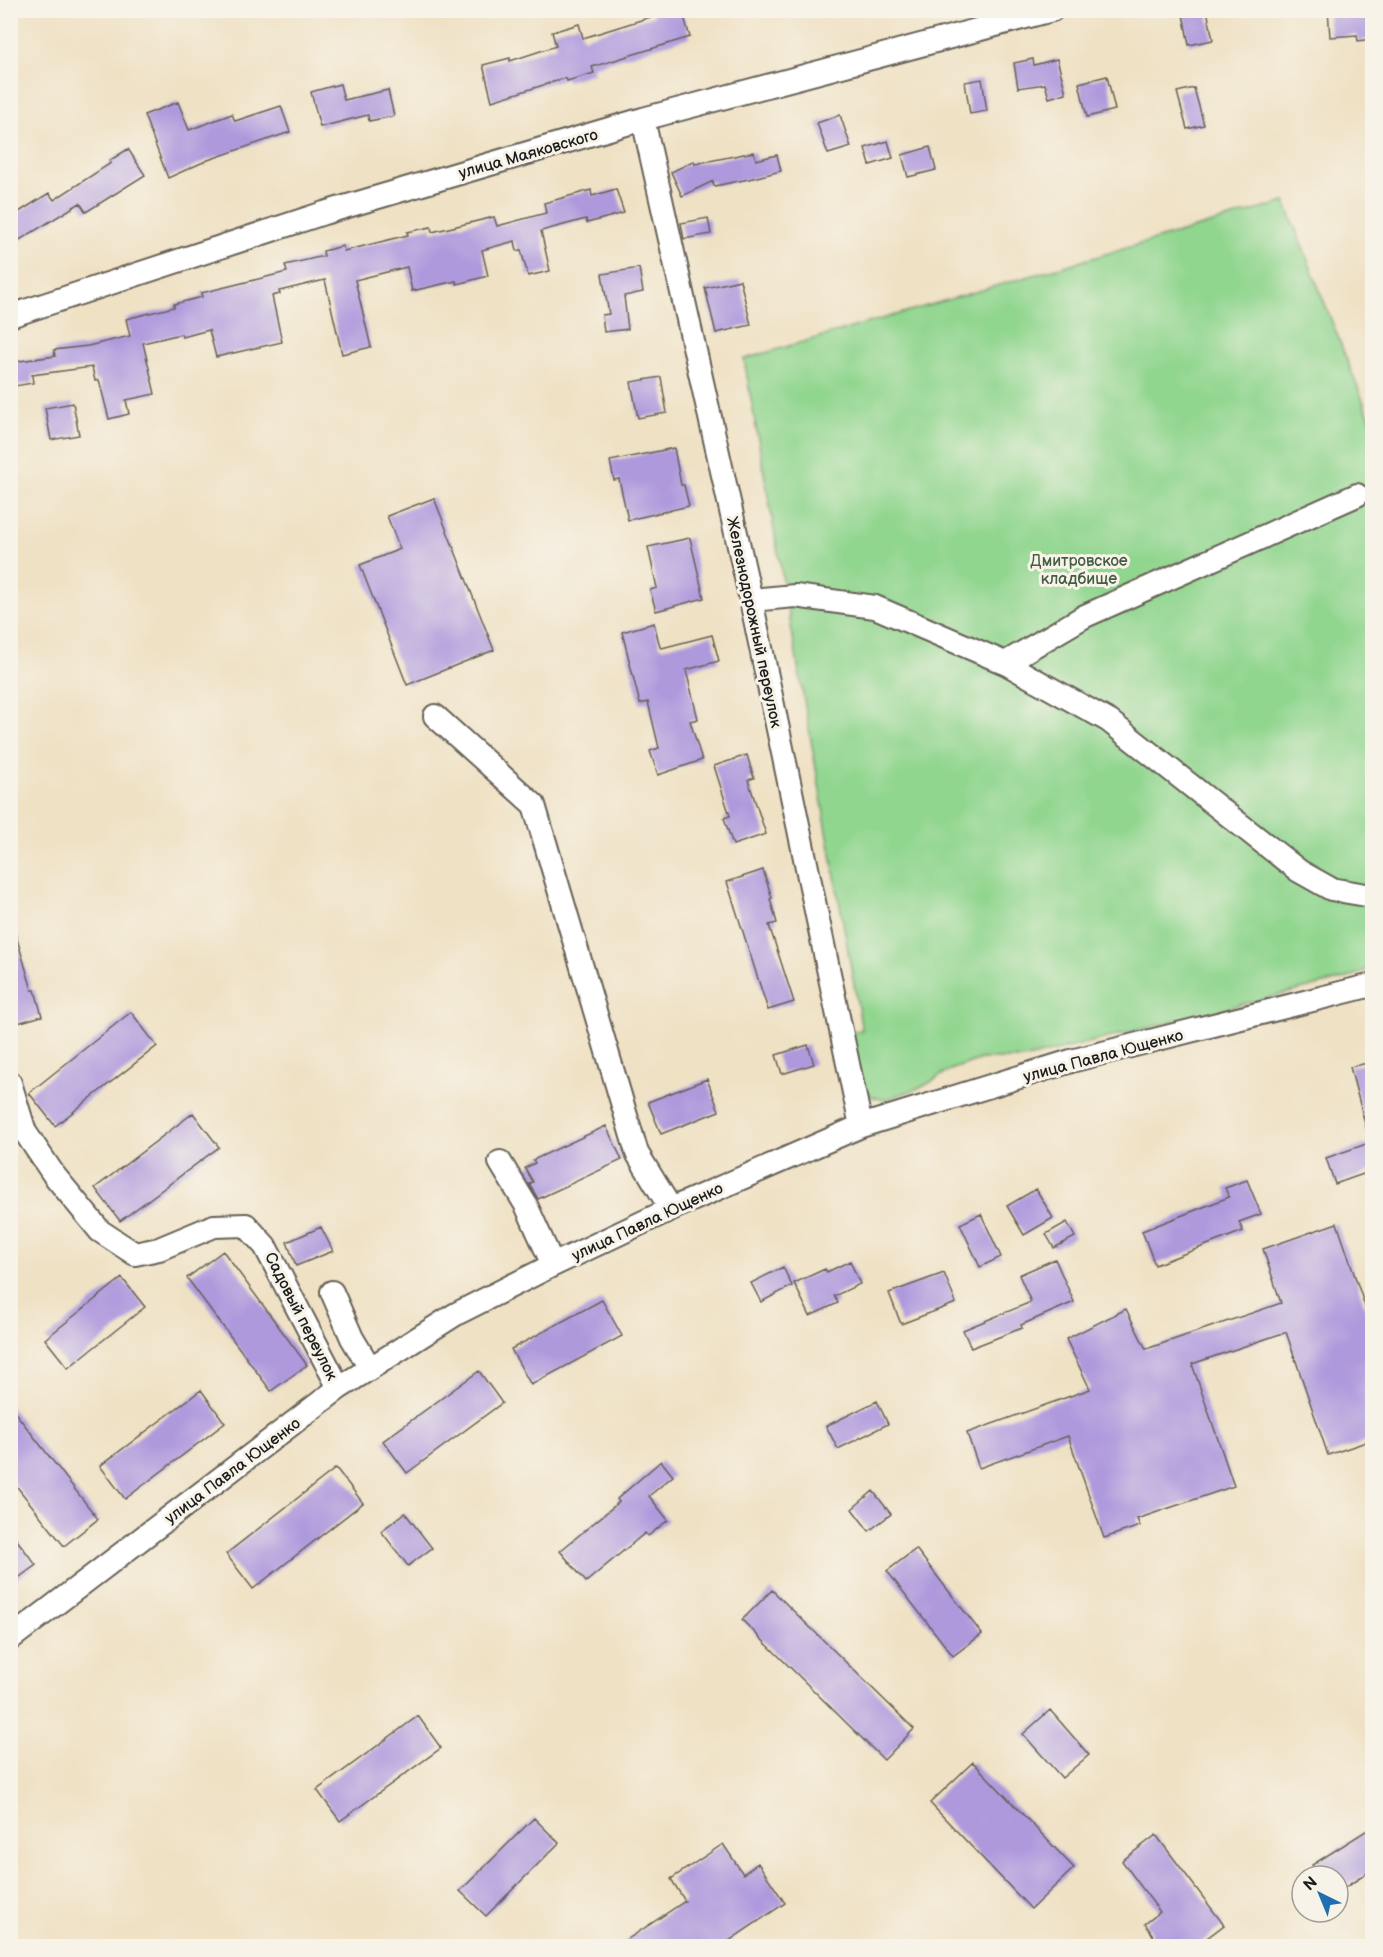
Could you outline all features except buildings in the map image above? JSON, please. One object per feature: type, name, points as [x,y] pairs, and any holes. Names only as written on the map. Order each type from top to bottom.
[{"type":"street","name":"улица Маяковского","points":[[10,316],[324,213],[643,119],[1052,10]]},
{"type":"street","name":"Железнодорожный переулок","points":[[643,119],[751,600],[861,1126]]},
{"type":"street","points":[[1005,663],[1085,616],[1357,495]]},
{"type":"street","points":[[751,600],[795,596],[874,607],[1005,663],[1109,721],[1299,872],[1331,889],[1372,896]]},
{"type":"street","points":[[435,716],[534,805],[637,1154],[671,1209]]},
{"type":"street","name":"улица Павла Ющенко","points":[[10,1639],[339,1388],[456,1314],[554,1265],[671,1209],[861,1126],[1071,1061],[1372,985]]},
{"type":"street","name":"Садовый переулок","points":[[10,1083],[25,1132],[54,1175],[100,1231],[135,1254],[159,1249],[214,1227],[246,1225],[265,1246],[339,1388]]},
{"type":"street","points":[[500,1162],[526,1205],[554,1265]]},
{"type":"street","points":[[332,1292],[352,1338],[370,1368]]},
{"type":"green space","name":"Дмитровское кладбище","points":[[1285,202],[1372,424],[1372,964],[1366,970],[1348,978],[1023,1059],[981,1059],[950,1070],[924,1086],[885,1100],[873,1097],[862,1086],[848,1032],[862,1030],[744,359]]}]
